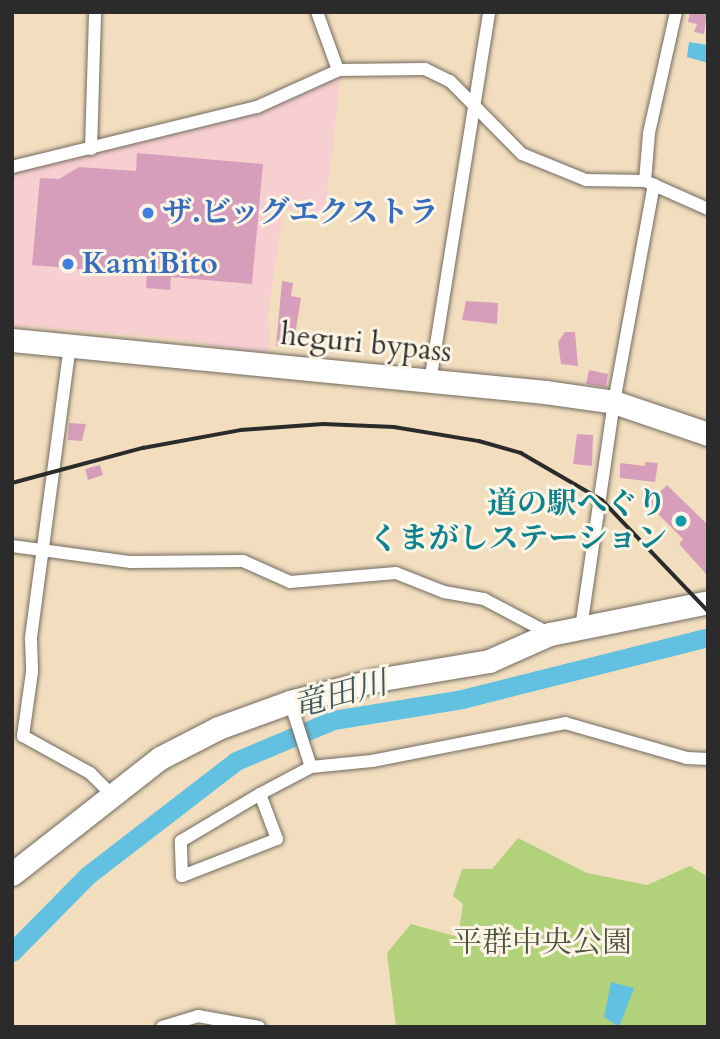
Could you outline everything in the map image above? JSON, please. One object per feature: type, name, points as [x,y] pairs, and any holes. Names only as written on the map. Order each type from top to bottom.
[{"type":"highway","name":"heguri bypass","points":[[12,340],[614,402],[708,434]]},
{"type":"highway","points":[[12,874],[160,758],[218,728],[293,712],[376,680],[489,662],[550,634],[708,603]]},
{"type":"street","points":[[91,149],[95,12]]},
{"type":"street","points":[[317,12],[339,70]]},
{"type":"street","points":[[430,382],[489,12]]},
{"type":"street","points":[[581,628],[650,183],[649,133],[676,12]]},
{"type":"street","points":[[12,167],[257,107],[339,70],[425,69],[450,80],[522,154],[586,180],[650,183],[708,209]]},
{"type":"street","points":[[70,345],[23,736],[90,773],[113,796]]},
{"type":"street","points":[[12,547],[131,562],[243,561],[290,582],[396,573],[444,592],[484,599],[550,634]]},
{"type":"street","points":[[293,712],[311,767]]},
{"type":"street","points":[[260,794],[277,839],[183,876],[181,841],[260,794],[311,767],[372,761],[565,723],[687,758],[708,759]]},
{"type":"street","points":[[162,1027],[198,1016],[214,1022],[259,1027]]},
{"type":"shaded area","name":"ザ.ビッグエクストラ","points":[[341,75],[324,219],[284,208],[268,313],[269,354],[167,338],[12,325],[12,173],[234,120]]},
{"type":"green space","name":"平群中央公園","points":[[518,838],[587,873],[647,885],[690,866],[708,877],[708,1027],[396,1027],[387,953],[411,924],[458,937],[463,904],[453,896],[462,869],[492,869]]},
{"type":"water","points":[[689,42],[708,45],[708,63],[687,57]]},
{"type":"water","points":[[611,982],[634,988],[619,1027],[604,1017]]},
{"type":"building","points":[[690,12],[707,12],[704,34],[694,32],[697,24],[688,22]]},
{"type":"building","points":[[137,153],[263,164],[252,284],[171,277],[170,290],[146,288],[147,275],[32,265],[40,178],[59,179],[79,167],[136,171]]},
{"type":"building","points":[[282,281],[293,283],[291,296],[301,298],[293,348],[276,346]]},
{"type":"building","points":[[466,301],[498,303],[497,324],[462,320]]},
{"type":"building","points":[[565,332],[575,332],[578,366],[561,364],[558,342]]},
{"type":"building","points":[[589,370],[608,374],[606,387],[586,384]]},
{"type":"building","points":[[69,423],[86,424],[82,441],[68,440]]},
{"type":"building","points":[[577,434],[593,435],[592,466],[573,464]]},
{"type":"building","points":[[645,462],[658,463],[655,482],[620,478],[620,463],[645,466]]},
{"type":"building","points":[[100,465],[103,475],[88,480],[85,469]]},
{"type":"building","name":"道の駅へぐり くまがしステーション","points":[[667,485],[708,525],[708,576],[679,544],[683,539],[648,504]]},
{"type":"waterway","name":"竜田川","points":[[12,952],[88,875],[236,761],[333,720],[462,699],[708,637]]},
{"type":"railway","points":[[12,483],[143,448],[241,430],[323,424],[394,427],[479,441],[521,453],[602,500],[708,611]]},
{"type":"place","name":"ザ.ビッグエクストラ","points":[[148,213]]},
{"type":"place","name":"KamiBito","points":[[68,264]]},
{"type":"place","name":"道の駅へぐり くまがしステーション","points":[[681,521]]}]
